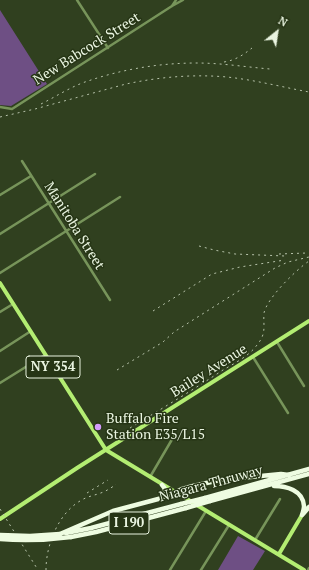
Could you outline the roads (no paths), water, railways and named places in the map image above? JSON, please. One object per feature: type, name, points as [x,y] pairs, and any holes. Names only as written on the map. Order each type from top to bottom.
[{"type":"highway","name":"Niagara Thruway","points":[[0,539],[50,539],[309,469]]},
{"type":"highway","points":[[0,535],[30,536],[73,532],[113,510],[162,498],[193,486],[220,480],[281,474],[289,475]]},
{"type":"highway","name":"Niagara Thruway","points":[[73,532],[96,532],[309,474]]},
{"type":"highway","points":[[162,484],[166,490],[166,493],[162,498]]},
{"type":"highway","points":[[268,485],[287,487],[298,493],[304,503],[302,515]]},
{"type":"highway","points":[[302,515],[309,507]]},
{"type":"main road","name":"NY 354","points":[[0,284],[106,450],[304,570]]},
{"type":"main road","name":"Bailey Avenue","points":[[0,519],[73,470],[309,321]]},
{"type":"main road","points":[[278,554],[302,515]]},
{"type":"street","points":[[77,0],[108,48]]},
{"type":"street","points":[[172,6],[176,0]]},
{"type":"street","name":"New Babcock Street","points":[[0,107],[12,109],[183,0]]},
{"type":"street","name":"Manitoba Street","points":[[22,161],[110,300]]},
{"type":"street","points":[[0,234],[95,174]]},
{"type":"street","points":[[0,195],[31,176]]},
{"type":"street","points":[[0,274],[120,197]]},
{"type":"street","points":[[0,312],[13,304]]},
{"type":"street","points":[[0,351],[31,332]]},
{"type":"street","points":[[277,342],[304,386]]},
{"type":"street","points":[[0,383],[45,355]]},
{"type":"street","points":[[252,357],[288,413]]},
{"type":"street","points":[[150,477],[174,436]]},
{"type":"street","points":[[255,540],[280,499]]},
{"type":"street","points":[[170,570],[206,511]]},
{"type":"street","points":[[201,570],[229,525]]},
{"type":"railway","points":[[224,62],[239,57],[252,48]]},
{"type":"railway","points":[[41,104],[82,83],[115,73],[142,68],[169,64],[197,63],[224,64],[270,69]]},
{"type":"railway","points":[[0,117],[126,84],[176,77],[227,77],[309,92]]},
{"type":"railway","points":[[199,246],[235,254],[285,256]]},
{"type":"railway","points":[[279,254],[307,253]]},
{"type":"railway","points":[[117,370],[163,342],[174,332],[275,268],[288,262],[309,257]]},
{"type":"railway","points":[[153,311],[212,274],[240,267],[285,260]]},
{"type":"railway","points":[[130,428],[250,353],[262,337],[264,329],[264,313],[270,300],[290,277],[309,261]]},
{"type":"railway","points":[[87,493],[108,480]]},
{"type":"railway","points":[[46,570],[48,550],[51,541],[65,514],[80,501],[87,497],[106,491],[116,484]]},
{"type":"railway","points":[[0,509],[38,570]]},
{"type":"place","name":"Buffalo Fire Station E35/L15","points":[[98,427]]}]
